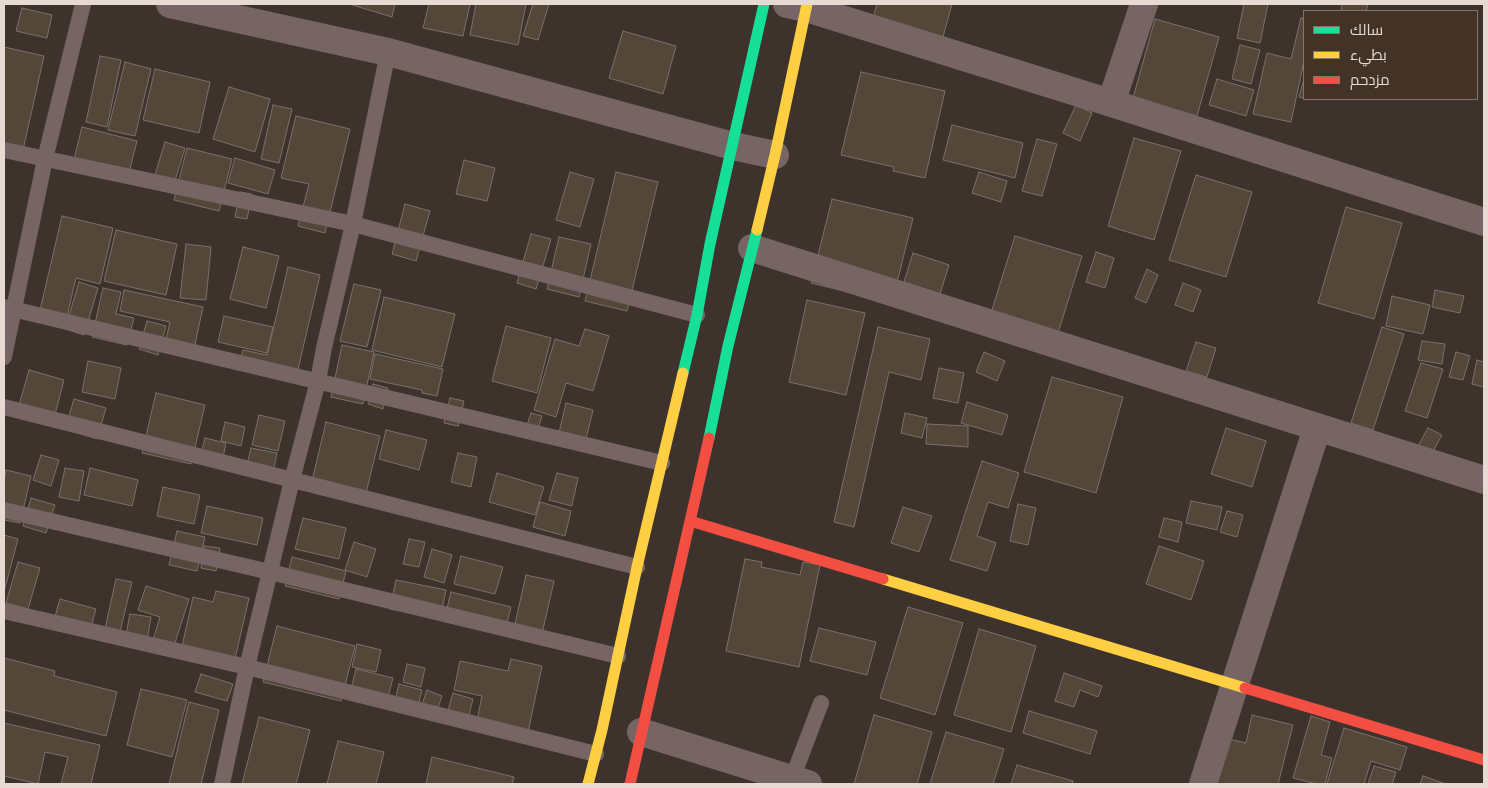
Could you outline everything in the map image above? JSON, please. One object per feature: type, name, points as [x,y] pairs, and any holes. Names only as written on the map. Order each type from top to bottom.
[{"type":"street","points":[[170,4],[388,52],[733,146],[775,155]]},
{"type":"street","points":[[588,784],[697,315],[710,244],[764,4]]},
{"type":"street","points":[[1111,103],[1144,4]]},
{"type":"street","points":[[630,784],[728,346],[775,155],[800,5],[1484,222]]},
{"type":"street","points":[[752,248],[1484,480]]},
{"type":"street","points":[[1203,784],[1317,428]]},
{"type":"street","points":[[690,521],[1484,760]]},
{"type":"street","points":[[641,732],[800,782]]},
{"type":"lane","points":[[4,356],[9,308],[83,4]]},
{"type":"lane","points":[[222,784],[247,667],[318,381],[353,224],[388,52]]},
{"type":"lane","points":[[4,150],[353,224],[697,315]]},
{"type":"lane","points":[[9,308],[662,463]]},
{"type":"lane","points":[[4,407],[638,567]]},
{"type":"lane","points":[[4,510],[618,656]]},
{"type":"lane","points":[[4,611],[247,667],[596,754]]},
{"type":"lane","points":[[800,782],[821,703]]},
{"type":"building","points":[[349,4],[395,4],[392,17]]},
{"type":"building","points":[[429,4],[470,4],[463,36],[423,28]]},
{"type":"building","points":[[476,4],[526,4],[518,45],[470,35]]},
{"type":"building","points":[[533,4],[549,4],[538,40],[523,36]]},
{"type":"building","points":[[877,4],[952,4],[941,44],[871,24]]},
{"type":"building","points":[[1244,4],[1268,4],[1260,43],[1237,38]]},
{"type":"building","points":[[1342,4],[1368,4],[1366,10],[1341,10]]},
{"type":"building","points":[[22,8],[52,15],[47,38],[16,31]]},
{"type":"building","points":[[1301,18],[1303,19],[1303,66],[1291,122],[1253,114],[1267,53],[1291,59]]},
{"type":"building","points":[[1155,19],[1219,37],[1197,116],[1133,98]]},
{"type":"building","points":[[623,31],[676,46],[663,94],[609,78]]},
{"type":"building","points":[[1240,45],[1260,50],[1251,84],[1232,79]]},
{"type":"building","points":[[4,47],[44,56],[21,159],[4,155]]},
{"type":"building","points":[[100,56],[121,60],[107,127],[86,122]]},
{"type":"building","points":[[125,62],[151,69],[135,136],[108,130]]},
{"type":"building","points":[[155,69],[210,82],[199,133],[143,120]]},
{"type":"building","points":[[861,72],[945,91],[925,178],[893,171],[894,167],[841,155]]},
{"type":"building","points":[[1217,79],[1254,90],[1246,116],[1209,105]]},
{"type":"building","points":[[1303,83],[1303,98],[1299,97]]},
{"type":"building","points":[[229,87],[270,99],[255,152],[213,139]]},
{"type":"building","points":[[273,105],[292,109],[279,163],[261,159]]},
{"type":"building","points":[[1076,105],[1092,113],[1080,141],[1063,133]]},
{"type":"building","points":[[296,116],[350,129],[325,233],[298,226],[309,184],[281,178]]},
{"type":"building","points":[[952,125],[1023,143],[1015,178],[943,160]]},
{"type":"building","points":[[82,127],[137,141],[128,177],[73,163]]},
{"type":"building","points":[[1134,138],[1181,151],[1154,240],[1108,226]]},
{"type":"building","points":[[1037,139],[1057,144],[1042,196],[1022,191]]},
{"type":"building","points":[[165,142],[185,148],[174,184],[154,178]]},
{"type":"building","points":[[187,148],[232,159],[219,211],[174,200]]},
{"type":"building","points":[[235,158],[275,170],[268,194],[228,183]]},
{"type":"building","points":[[464,160],[495,168],[487,201],[456,194]]},
{"type":"building","points":[[570,172],[594,179],[580,227],[556,220]]},
{"type":"building","points":[[616,172],[658,182],[627,311],[585,301]]},
{"type":"building","points":[[979,172],[1007,181],[1001,202],[972,193]]},
{"type":"building","points":[[1196,175],[1252,192],[1226,277],[1169,260]]},
{"type":"building","points":[[240,192],[252,194],[247,219],[235,217]]},
{"type":"building","points":[[832,199],[913,218],[892,303],[811,283]]},
{"type":"building","points":[[405,204],[430,211],[416,261],[392,254]]},
{"type":"building","points":[[1346,207],[1402,223],[1374,319],[1318,303]]},
{"type":"building","points":[[62,216],[113,228],[100,284],[76,278],[65,325],[38,319]]},
{"type":"building","points":[[116,230],[177,244],[166,295],[104,281]]},
{"type":"building","points":[[531,234],[551,239],[536,289],[517,283]]},
{"type":"building","points":[[1015,236],[1082,256],[1058,333],[991,313]]},
{"type":"building","points":[[559,237],[591,244],[579,297],[547,289]]},
{"type":"building","points":[[186,244],[211,247],[206,300],[180,298]]},
{"type":"building","points":[[243,247],[279,256],[266,308],[230,299]]},
{"type":"building","points":[[1096,252],[1114,258],[1105,288],[1086,282]]},
{"type":"building","points":[[913,253],[949,265],[940,294],[904,282]]},
{"type":"building","points":[[288,267],[320,275],[296,378],[239,365],[243,350],[267,355]]},
{"type":"building","points":[[1147,269],[1158,275],[1146,303],[1135,298]]},
{"type":"building","points":[[79,282],[98,288],[84,335],[65,329]]},
{"type":"building","points":[[1183,283],[1201,290],[1193,312],[1175,305]]},
{"type":"building","points":[[354,284],[381,290],[367,347],[340,341]]},
{"type":"building","points":[[103,288],[121,292],[116,314],[134,318],[127,345],[92,337]]},
{"type":"building","points":[[124,290],[203,307],[192,358],[163,352],[170,322],[120,311]]},
{"type":"building","points":[[1435,290],[1464,296],[1460,313],[1432,307]]},
{"type":"building","points":[[1392,296],[1430,305],[1423,334],[1386,326]]},
{"type":"building","points":[[384,297],[455,314],[442,367],[372,350]]},
{"type":"building","points":[[807,300],[865,313],[846,395],[789,382]]},
{"type":"building","points":[[224,316],[273,327],[267,353],[218,342]]},
{"type":"building","points":[[147,321],[166,326],[158,355],[139,349]]},
{"type":"building","points":[[506,326],[551,338],[537,393],[492,381]]},
{"type":"building","points":[[878,327],[930,339],[921,380],[889,372],[854,527],[834,522]]},
{"type":"building","points":[[1382,327],[1404,334],[1373,430],[1351,423]]},
{"type":"building","points":[[585,329],[609,336],[593,391],[566,383],[556,417],[534,410],[555,339],[579,346]]},
{"type":"building","points":[[1422,341],[1445,344],[1442,364],[1418,360]]},
{"type":"building","points":[[1196,342],[1216,348],[1207,377],[1186,371]]},
{"type":"building","points":[[342,345],[374,352],[363,404],[331,397]]},
{"type":"building","points":[[984,352],[1005,361],[997,381],[976,372]]},
{"type":"building","points":[[1456,352],[1470,356],[1463,380],[1449,377]]},
{"type":"building","points":[[375,354],[443,369],[437,396],[422,393],[422,390],[370,379]]},
{"type":"building","points":[[1477,360],[1484,362],[1484,387],[1472,384]]},
{"type":"building","points":[[88,361],[121,368],[115,399],[82,392]]},
{"type":"building","points":[[1421,363],[1443,369],[1427,418],[1405,411]]},
{"type":"building","points":[[939,368],[964,373],[958,403],[933,398]]},
{"type":"building","points":[[29,370],[64,380],[52,426],[16,416]]},
{"type":"building","points":[[1052,377],[1123,397],[1096,493],[1024,472]]},
{"type":"building","points":[[373,384],[388,388],[383,409],[368,404]]},
{"type":"building","points":[[156,393],[205,405],[191,464],[142,453]]},
{"type":"building","points":[[450,398],[464,401],[458,426],[444,423]]},
{"type":"building","points":[[74,399],[106,408],[97,439],[65,429]]},
{"type":"building","points":[[967,402],[1008,415],[1002,435],[961,423]]},
{"type":"building","points":[[566,403],[593,410],[584,447],[557,441]]},
{"type":"building","points":[[531,413],[542,416],[535,438],[524,434]]},
{"type":"building","points":[[905,413],[927,418],[922,438],[901,433]]},
{"type":"building","points":[[259,415],[285,421],[278,451],[252,445]]},
{"type":"building","points":[[225,422],[245,427],[241,446],[221,441]]},
{"type":"building","points":[[326,422],[380,436],[366,493],[312,481]]},
{"type":"building","points":[[927,424],[968,426],[968,447],[926,444]]},
{"type":"building","points":[[1226,428],[1266,441],[1252,487],[1211,474]]},
{"type":"building","points":[[1428,428],[1442,435],[1431,455],[1417,448]]},
{"type":"building","points":[[386,430],[427,440],[419,470],[379,459]]},
{"type":"building","points":[[205,438],[226,443],[221,467],[199,462]]},
{"type":"building","points":[[251,448],[277,453],[272,479],[245,473]]},
{"type":"building","points":[[458,453],[477,457],[471,487],[451,482]]},
{"type":"building","points":[[41,455],[59,460],[51,486],[33,480]]},
{"type":"building","points":[[982,461],[1019,473],[1008,508],[988,502],[977,536],[996,543],[987,571],[950,560]]},
{"type":"building","points":[[65,468],[84,471],[79,501],[59,497]]},
{"type":"building","points":[[90,468],[138,480],[132,506],[84,495]]},
{"type":"building","points":[[6,470],[31,476],[20,523],[4,520],[4,482]]},
{"type":"building","points":[[497,473],[544,487],[535,515],[489,502]]},
{"type":"building","points":[[557,473],[578,478],[572,506],[549,500]]},
{"type":"building","points":[[163,487],[200,495],[194,524],[157,516]]},
{"type":"building","points":[[31,498],[55,505],[46,533],[23,526]]},
{"type":"building","points":[[1191,501],[1222,507],[1217,530],[1186,523]]},
{"type":"building","points":[[540,502],[571,511],[565,536],[533,527]]},
{"type":"building","points":[[1018,504],[1036,508],[1028,545],[1010,541]]},
{"type":"building","points":[[207,506],[263,518],[257,545],[201,533]]},
{"type":"building","points":[[903,507],[932,516],[919,552],[891,543]]},
{"type":"building","points":[[1227,511],[1243,515],[1237,537],[1220,532]]},
{"type":"building","points":[[303,518],[346,528],[339,559],[295,549]]},
{"type":"building","points":[[1164,518],[1182,522],[1178,542],[1159,537]]},
{"type":"building","points":[[177,531],[205,537],[197,571],[169,565]]},
{"type":"building","points":[[4,535],[18,539],[4,592]]},
{"type":"building","points":[[409,539],[425,542],[419,567],[403,564]]},
{"type":"building","points":[[354,542],[376,549],[367,577],[345,570]]},
{"type":"building","points":[[204,546],[220,548],[216,571],[201,568]]},
{"type":"building","points":[[1159,546],[1204,561],[1191,600],[1146,584]]},
{"type":"building","points":[[432,549],[452,555],[444,583],[424,577]]},
{"type":"building","points":[[461,556],[503,567],[495,594],[454,584]]},
{"type":"building","points":[[292,557],[346,571],[339,599],[285,586]]},
{"type":"building","points":[[745,559],[762,562],[761,567],[800,575],[803,562],[820,565],[799,667],[726,651]]},
{"type":"building","points":[[18,562],[40,568],[28,609],[6,603]]},
{"type":"building","points":[[526,575],[554,581],[540,643],[512,637]]},
{"type":"building","points":[[116,579],[132,582],[120,632],[105,629]]},
{"type":"building","points":[[396,580],[446,590],[440,619],[390,609]]},
{"type":"building","points":[[146,586],[189,599],[173,649],[152,643],[160,617],[138,610]]},
{"type":"building","points":[[216,591],[249,598],[234,663],[181,651],[193,597],[213,602]]},
{"type":"building","points":[[451,592],[511,607],[504,635],[444,621]]},
{"type":"building","points":[[60,599],[96,609],[88,637],[52,627]]},
{"type":"building","points":[[908,607],[963,623],[935,715],[880,698]]},
{"type":"building","points":[[130,614],[151,617],[147,642],[125,639]]},
{"type":"building","points":[[277,626],[355,646],[341,701],[263,682]]},
{"type":"building","points":[[819,628],[876,642],[867,675],[810,661]]},
{"type":"building","points":[[979,629],[1036,646],[1011,732],[954,715]]},
{"type":"building","points":[[357,644],[381,650],[376,672],[352,667]]},
{"type":"building","points":[[4,658],[55,671],[54,676],[117,692],[106,736],[4,710]]},
{"type":"building","points":[[511,659],[542,666],[528,732],[477,721],[482,696],[454,690],[460,661],[508,671]]},
{"type":"building","points":[[407,664],[425,668],[421,687],[403,682]]},
{"type":"building","points":[[356,669],[393,678],[386,705],[349,697]]},
{"type":"building","points":[[1064,673],[1102,686],[1098,697],[1080,690],[1074,707],[1055,701]]},
{"type":"building","points":[[201,674],[233,684],[227,701],[195,692]]},
{"type":"building","points":[[399,684],[422,690],[416,715],[393,709]]},
{"type":"building","points":[[141,689],[187,700],[172,757],[127,745]]},
{"type":"building","points":[[427,690],[442,696],[434,719],[419,713]]},
{"type":"building","points":[[453,693],[473,699],[466,727],[445,721]]},
{"type":"building","points":[[189,702],[219,710],[201,784],[169,784]]},
{"type":"building","points":[[1029,711],[1097,731],[1090,754],[1023,733]]},
{"type":"building","points":[[874,715],[932,732],[917,784],[854,784]]},
{"type":"building","points":[[1252,715],[1293,725],[1278,784],[1214,784],[1225,738],[1246,743]]},
{"type":"building","points":[[1311,716],[1330,722],[1321,755],[1332,758],[1325,784],[1293,778]]},
{"type":"building","points":[[259,717],[310,730],[296,784],[242,784]]},
{"type":"building","points":[[4,723],[100,745],[91,784],[61,784],[68,757],[45,752],[38,784],[4,776]]},
{"type":"building","points":[[1344,728],[1407,747],[1400,770],[1371,761],[1364,784],[1327,784]]},
{"type":"building","points":[[946,732],[1004,749],[993,784],[930,784]]},
{"type":"building","points":[[338,741],[384,752],[376,784],[327,784]]},
{"type":"building","points":[[432,757],[514,777],[512,784],[426,784]]},
{"type":"building","points":[[1017,765],[1073,781],[1072,784],[1011,784]]},
{"type":"building","points":[[1374,766],[1396,772],[1392,784],[1368,784]]},
{"type":"building","points":[[1423,776],[1446,784],[1420,784]]},
{"type":"traffic: fast","points":[[683,373],[764,4]]},
{"type":"traffic: fast","points":[[709,438],[728,346],[757,230]]},
{"type":"traffic: slow","points":[[757,230],[807,4]]},
{"type":"traffic: slow","points":[[588,784],[683,373]]},
{"type":"traffic: slow","points":[[883,579],[1245,688]]},
{"type":"traffic: jam","points":[[630,784],[709,438]]},
{"type":"traffic: jam","points":[[690,521],[883,579]]},
{"type":"traffic: jam","points":[[1245,688],[1484,760]]}]
